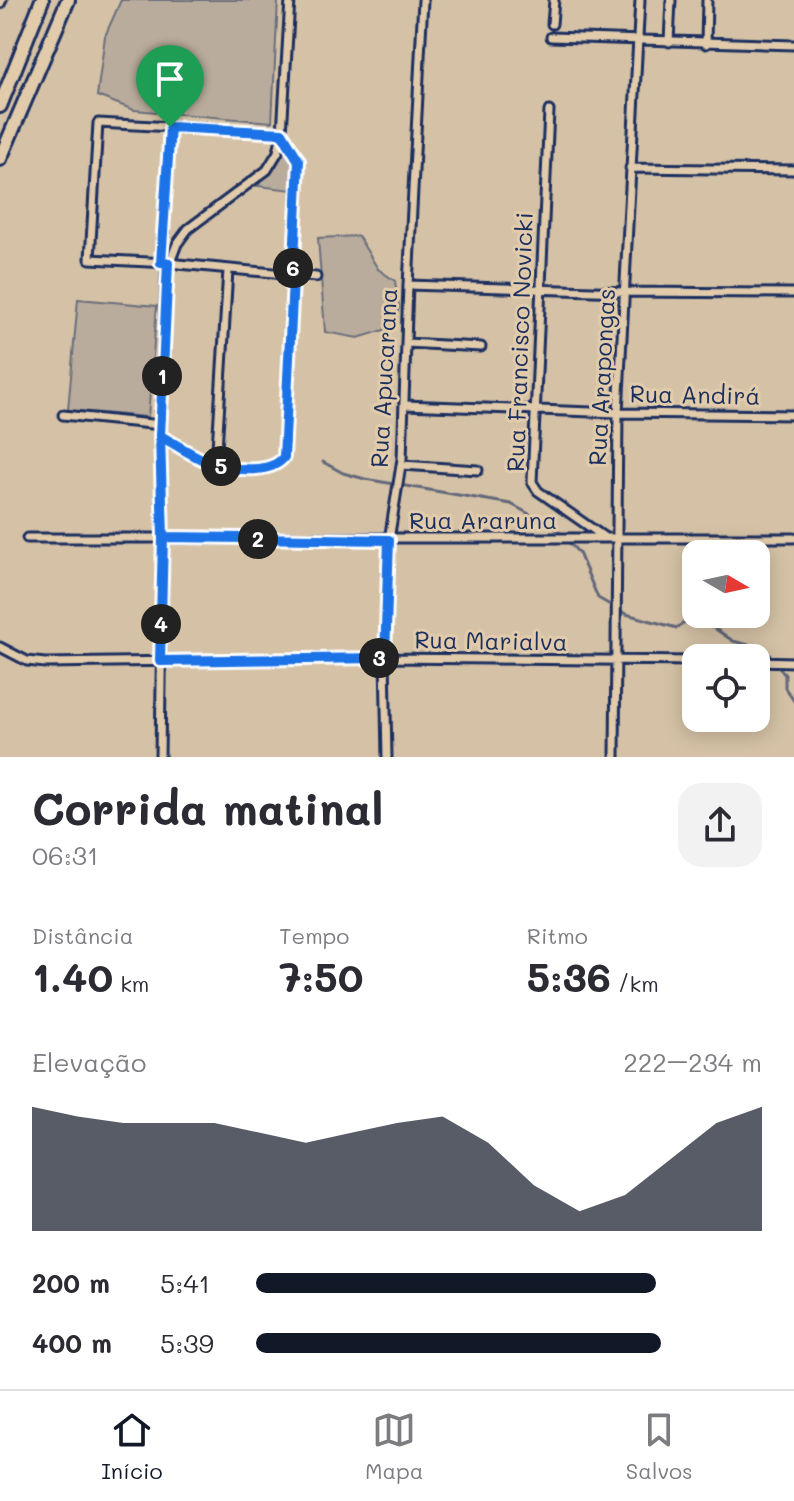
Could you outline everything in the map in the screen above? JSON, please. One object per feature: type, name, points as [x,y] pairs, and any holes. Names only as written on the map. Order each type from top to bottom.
[{"type":"highway","points":[[0,106],[42,0]]},
{"type":"highway","points":[[0,159],[68,0]]},
{"type":"street","points":[[164,263],[188,229],[267,170],[278,152],[282,133],[290,0]]},
{"type":"street","name":"Rua Apucarana","points":[[387,757],[385,658],[389,540],[402,465],[423,0]]},
{"type":"street","points":[[552,24],[554,0]]},
{"type":"street","name":"Rua Arapongas","points":[[615,757],[618,413],[640,0]]},
{"type":"street","points":[[669,42],[671,0]]},
{"type":"street","points":[[706,44],[707,0]]},
{"type":"street","points":[[551,37],[794,45]]},
{"type":"street","name":"Rua Francisco Novicki","points":[[549,111],[532,482],[538,491],[605,537]]},
{"type":"street","points":[[282,133],[98,123],[90,259],[316,277]]},
{"type":"street","points":[[160,757],[163,537],[160,436],[170,127]]},
{"type":"street","points":[[160,436],[216,465],[254,470],[279,463],[284,457],[299,161],[282,133]]},
{"type":"street","points":[[630,168],[794,170]]},
{"type":"street","points":[[216,465],[228,270]]},
{"type":"street","points":[[408,285],[625,292],[794,293]]},
{"type":"street","points":[[406,343],[481,347]]},
{"type":"street","name":"Rua Andirá","points":[[404,405],[618,413],[794,415]]},
{"type":"street","points":[[63,415],[161,425]]},
{"type":"street","points":[[402,465],[478,470]]},
{"type":"street","name":"Rua Araruna","points":[[27,538],[794,538]]},
{"type":"street","name":"Rua Marialva","points":[[0,647],[27,661],[45,663],[385,658],[682,661]]},
{"type":"street","points":[[770,661],[794,662]]},
{"type":"shaded area","points":[[121,0],[278,0],[272,122],[134,110],[97,96],[105,36]]},
{"type":"shaded area","points":[[285,147],[295,171],[292,190],[258,186]]},
{"type":"shaded area","points":[[358,236],[378,269],[395,281],[399,307],[394,327],[358,338],[325,332],[318,238]]},
{"type":"shaded area","points":[[78,299],[157,306],[148,417],[68,410]]},
{"type":"waterway","points":[[323,462],[343,473],[365,479],[511,504],[555,528],[579,553],[598,598],[626,614],[677,628],[687,620],[714,628],[733,641],[765,649],[785,675],[785,688],[794,701]]},
{"type":"route","points":[[170,127],[161,263],[168,263],[160,436],[163,537],[389,540],[385,658],[160,661],[163,537],[160,436],[216,465],[254,470],[279,463],[284,457],[299,161],[282,133],[170,127]]}]
